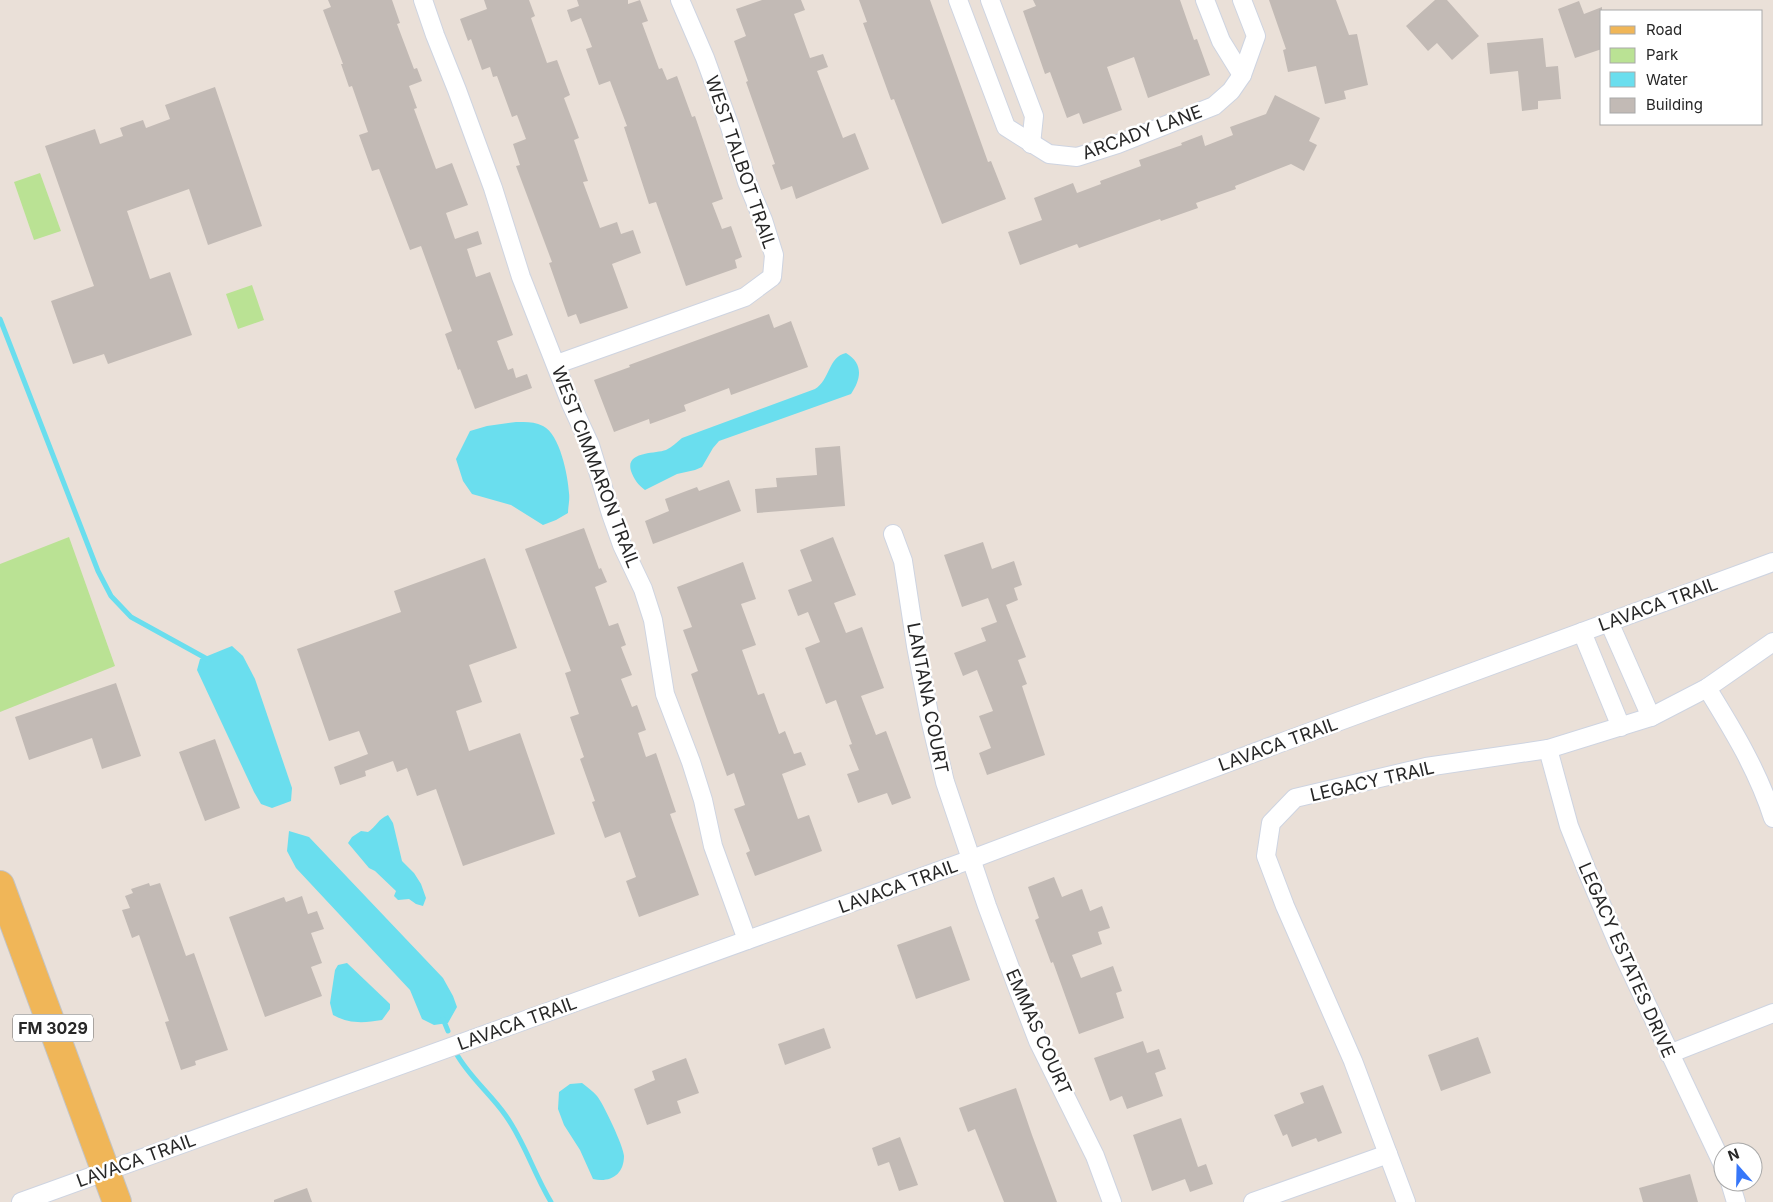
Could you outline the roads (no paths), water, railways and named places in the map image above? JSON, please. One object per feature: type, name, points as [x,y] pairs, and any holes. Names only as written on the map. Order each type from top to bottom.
[{"type":"main road","name":"FM 3029","points":[[0,885],[117,1202]]},
{"type":"street","name":"WEST CIMMARON TRAIL","points":[[424,0],[435,35],[493,188],[521,277],[557,364],[571,404],[590,445],[622,545],[643,589],[653,620],[665,694],[692,762],[713,846],[746,940]]},
{"type":"street","name":"WEST TALBOT TRAIL","points":[[557,364],[745,297],[772,277],[774,255],[705,58],[680,0]]},
{"type":"street","name":"ARCADY LANE","points":[[958,0],[1006,127],[1049,154],[1077,157],[1118,144],[1214,106],[1231,91],[1242,75],[1256,36],[1242,0]]},
{"type":"street","points":[[990,0],[1034,116],[1031,144]]},
{"type":"street","points":[[1205,0],[1221,41],[1242,75]]},
{"type":"street","name":"LANTANA COURT","points":[[893,534],[903,561],[916,646],[945,782],[972,859]]},
{"type":"street","name":"LAVACA TRAIL","points":[[21,1202],[972,859],[1252,753],[1773,562]]},
{"type":"street","points":[[1609,622],[1651,717]]},
{"type":"street","points":[[1582,632],[1621,727]]},
{"type":"street","name":"LEGACY TRAIL","points":[[1406,1202],[1353,1061],[1285,906],[1266,856],[1271,823],[1295,798],[1426,767],[1548,749],[1651,717],[1707,688],[1773,642]]},
{"type":"street","points":[[1707,688],[1747,754],[1773,818]]},
{"type":"street","name":"LEGACY ESTATES DRIVE","points":[[1548,749],[1572,835],[1619,946],[1713,1144]]},
{"type":"street","name":"EMMAS COURT","points":[[972,859],[1000,943],[1038,1041],[1095,1156],[1112,1202]]},
{"type":"street","points":[[1669,1054],[1773,1013]]},
{"type":"street","points":[[1252,1202],[1388,1154]]},
{"type":"water","points":[[846,353],[856,362],[859,372],[857,383],[851,394],[719,441],[702,467],[677,474],[645,490],[635,479],[630,465],[632,460],[642,454],[666,450],[682,438],[815,389],[824,380],[836,359]]},
{"type":"water","points":[[516,422],[536,423],[549,430],[558,446],[565,466],[569,496],[568,513],[543,525],[511,505],[472,494],[463,481],[456,459],[470,431],[487,426]]},
{"type":"water","points":[[232,646],[243,656],[255,679],[292,788],[291,801],[272,808],[261,804],[254,792],[197,670],[200,659]]},
{"type":"water","points":[[388,815],[393,823],[402,861],[414,873],[421,884],[426,898],[423,906],[409,899],[398,900],[394,896],[396,891],[375,871],[369,868],[348,843],[352,837],[361,831],[368,832]]},
{"type":"water","points":[[289,831],[309,837],[443,978],[457,1007],[448,1023],[434,1025],[422,1019],[410,990],[296,868],[287,851]]},
{"type":"water","points":[[347,963],[390,1004],[390,1009],[382,1020],[357,1022],[333,1015],[330,1003],[335,970],[338,965]]},
{"type":"water","points":[[582,1083],[594,1092],[600,1100],[613,1125],[623,1151],[623,1163],[619,1173],[605,1180],[593,1179],[580,1150],[564,1125],[558,1109],[559,1092],[570,1084]]},
{"type":"waterway","points":[[0,319],[98,571],[111,596],[131,617],[209,660]]},
{"type":"waterway","points":[[443,1019],[448,1031]]},
{"type":"waterway","points":[[456,1053],[467,1070],[513,1126],[551,1202]]}]
